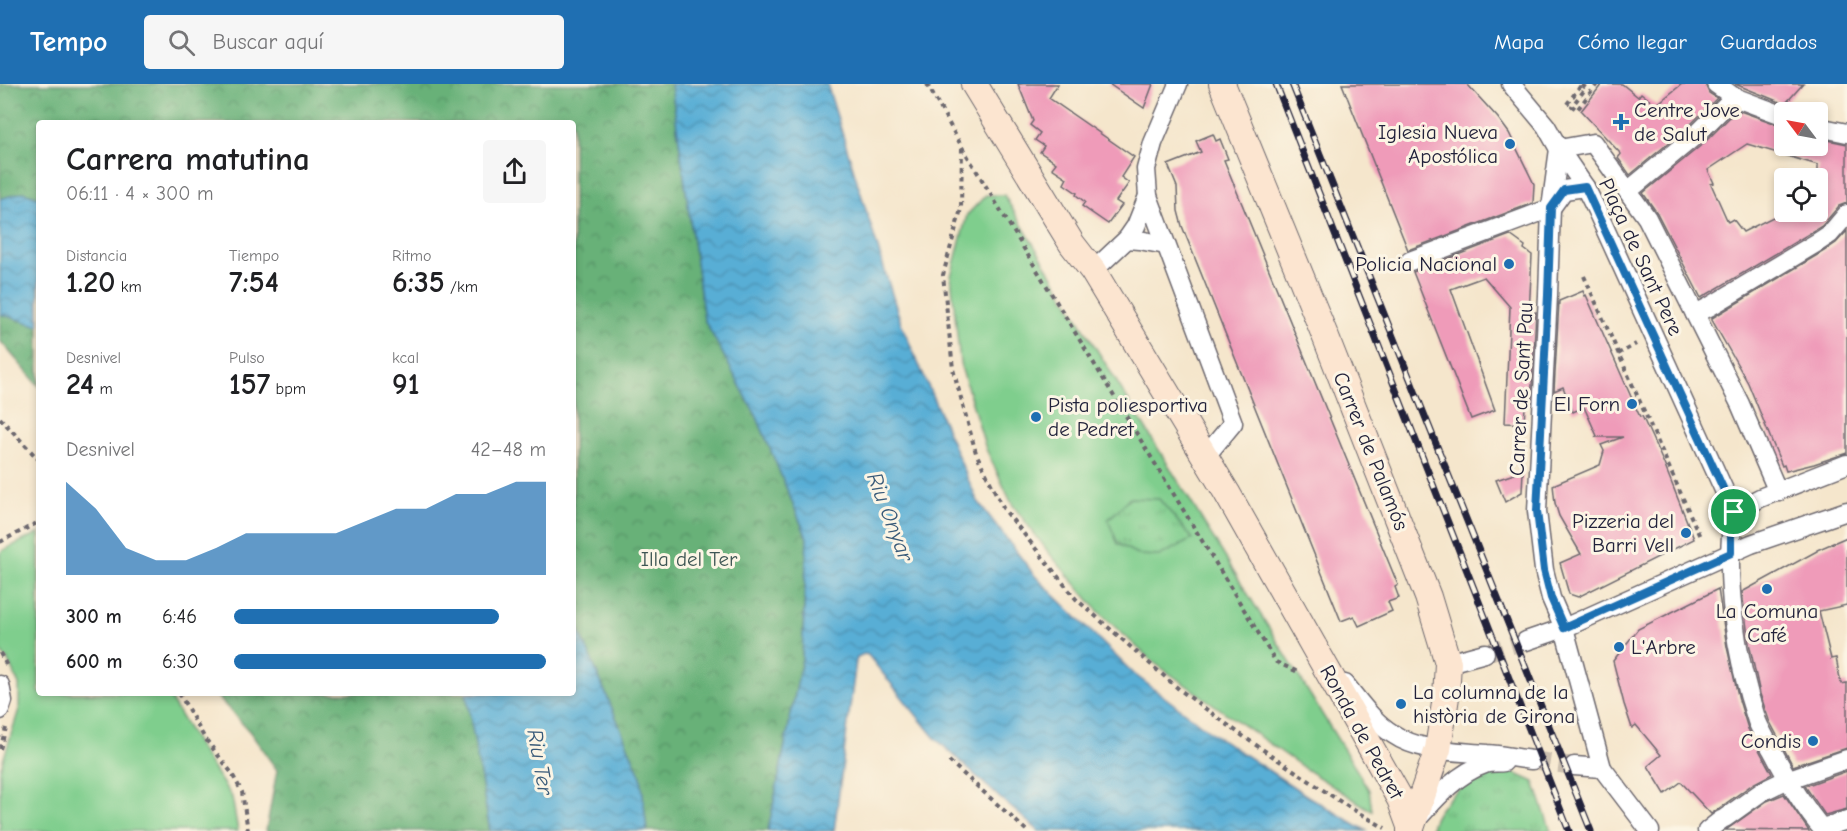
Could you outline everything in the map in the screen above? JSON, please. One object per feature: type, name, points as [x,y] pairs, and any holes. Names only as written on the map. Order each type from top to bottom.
[{"type":"street","name":"Ronda de Pedret","points":[[974,84],[1072,244],[1093,272],[1310,637],[1400,799],[1406,828]]},
{"type":"street","points":[[1178,84],[1153,143],[1146,169],[1148,196],[1233,423],[1204,457]]},
{"type":"street","name":"Carrer de Palamós","points":[[1222,84],[1428,597],[1448,663],[1446,697],[1438,749],[1406,828]]},
{"type":"street","points":[[1511,84],[1546,126],[1559,149]]},
{"type":"street","points":[[1716,84],[1734,97],[1774,112]]},
{"type":"street","points":[[1628,191],[1697,134],[1734,97]]},
{"type":"street","points":[[1828,129],[1847,133]]},
{"type":"street","name":"Plaça de Sant Pere","points":[[1734,512],[1585,187],[1559,149],[1593,143],[1647,218],[1740,404],[1779,492]]},
{"type":"street","name":"Carrer de Sant Pau","points":[[1559,149],[1551,208],[1537,511],[1544,570],[1551,598],[1564,628],[1602,768]]},
{"type":"street","points":[[1410,261],[1551,208],[1564,190],[1585,187]]},
{"type":"street","points":[[1093,272],[1136,226],[1148,196]]},
{"type":"street","points":[[1695,314],[1818,242],[1830,234],[1847,214]]},
{"type":"street","points":[[1126,239],[1166,245]]},
{"type":"street","points":[[1847,464],[1760,498],[1734,512],[1731,534],[1731,590],[1739,655],[1758,723],[1807,810],[1823,830],[1847,820]]},
{"type":"street","points":[[1526,641],[1564,628],[1751,544],[1847,511]]},
{"type":"street","name":"Ronda de Pedret","points":[[1310,637],[1378,723],[1393,735],[1413,744],[1457,753],[1532,760],[1486,764],[1456,780],[1406,828]]},
{"type":"street","points":[[1448,663],[1485,653]]},
{"type":"street","points":[[0,685],[3,701],[0,710]]},
{"type":"street","points":[[1707,831],[1761,792],[1847,759]]},
{"type":"street","points":[[1574,766],[1602,768],[1650,831]]},
{"type":"path","points":[[927,84],[962,147],[1276,662],[1300,673]]},
{"type":"path","points":[[1567,104],[1582,84],[1586,88],[1572,106],[1576,110],[1597,84]]},
{"type":"path","points":[[962,147],[961,209],[943,275],[952,369],[976,453],[1003,508],[1076,599],[1180,690],[1247,739],[1347,806],[1406,828]]},
{"type":"path","points":[[1584,276],[1701,539]]},
{"type":"path","points":[[1618,354],[1637,344]]},
{"type":"path","points":[[0,418],[36,457]]},
{"type":"path","points":[[0,542],[36,524]]},
{"type":"path","points":[[181,696],[204,737],[231,772],[242,792],[248,831]]},
{"type":"path","points":[[949,761],[1027,831]]},
{"type":"path","points":[[1386,820],[1406,828]]},
{"type":"green space","name":"Illa del Ter","points":[[0,84],[671,84],[704,319],[757,417],[807,538],[802,659],[768,831],[647,831],[641,777],[576,623],[576,120],[36,120],[36,196],[23,192],[0,199]]},
{"type":"green space","points":[[986,195],[1004,195],[1369,790],[1372,811],[1307,770],[1153,662],[1099,612],[1049,553],[1012,504],[986,449],[960,363],[951,276],[967,215]]},
{"type":"green space","points":[[0,314],[36,325],[36,382],[0,340]]},
{"type":"green space","points":[[1130,498],[1159,499],[1193,539],[1159,556],[1139,555],[1118,544],[1108,520]]},
{"type":"green space","points":[[36,534],[36,696],[169,696],[232,797],[238,831],[0,831],[0,770],[19,709],[19,685],[7,659],[0,651],[0,553]]},
{"type":"green space","points":[[217,696],[467,696],[490,831],[266,831],[277,770],[250,732]]},
{"type":"green space","points":[[1512,772],[1534,782],[1551,831],[1430,831],[1444,804],[1461,788],[1489,774]]},
{"type":"water","name":"Riu Onyar","points":[[671,84],[827,84],[901,323],[977,500],[1035,576],[1134,674],[1216,736],[1309,797],[1367,831],[1039,831],[934,737],[868,655],[864,654],[857,657],[856,661],[834,831],[768,831],[802,659],[807,538],[757,417],[704,319]]},
{"type":"water","points":[[23,192],[36,196],[36,325],[0,314],[0,199]]},
{"type":"water","name":"Riu Ter","points":[[576,623],[641,777],[647,831],[490,831],[467,696],[576,696]]},
{"type":"building","points":[[1018,84],[1058,84],[1049,98],[1134,157],[1121,177],[1129,183],[1116,201],[1122,205],[1108,224],[1082,206],[1085,202],[1064,184],[1067,178],[1052,168],[1056,163],[1040,152],[1044,146],[1035,140],[1040,133],[1030,125],[1033,121]]},
{"type":"building","points":[[1109,84],[1153,84],[1144,108]]},
{"type":"building","points":[[1342,84],[1467,84],[1509,133],[1534,184],[1533,203],[1408,250]]},
{"type":"building","points":[[1602,84],[1622,84],[1638,97],[1641,93],[1656,105],[1682,84],[1705,84],[1709,93],[1717,98],[1689,126],[1630,175],[1618,158],[1621,154],[1581,111]]},
{"type":"building","points":[[1735,84],[1803,84],[1787,102],[1780,102]]},
{"type":"building","points":[[1737,110],[1774,123],[1774,152],[1747,144],[1708,170],[1714,183],[1711,184],[1728,222],[1733,219],[1743,232],[1774,216],[1774,222],[1825,222],[1701,298],[1657,213],[1643,193],[1704,143]]},
{"type":"building","points":[[1213,134],[1216,141],[1220,139],[1228,159],[1224,160],[1398,585],[1395,587],[1399,598],[1388,602],[1392,611],[1359,626],[1354,616],[1341,621],[1182,226],[1178,211],[1177,187],[1168,165],[1201,152],[1196,141]]},
{"type":"building","points":[[1828,140],[1847,144],[1847,203],[1839,206],[1828,219],[1828,168],[1818,168],[1818,165],[1788,156],[1828,156]]},
{"type":"building","points":[[1847,231],[1847,453],[1786,471],[1748,383],[1712,318],[1824,251],[1836,243]]},
{"type":"building","points":[[1510,235],[1525,246],[1524,249],[1532,255],[1529,314],[1536,312],[1531,403],[1525,406],[1524,424],[1505,423],[1510,307],[1484,277],[1451,289],[1495,410],[1471,419],[1413,272]]},
{"type":"building","points":[[1583,291],[1640,417],[1642,416],[1664,464],[1694,539],[1578,597],[1569,594],[1560,563],[1581,554],[1559,516],[1553,485],[1600,465],[1604,451],[1601,445],[1623,437],[1595,437],[1597,436],[1584,407],[1573,412],[1563,387],[1554,391],[1559,301]]},
{"type":"building","points":[[1523,471],[1522,492],[1505,502],[1496,480]]},
{"type":"building","points":[[1847,537],[1847,605],[1819,611],[1831,659],[1836,658],[1841,684],[1847,683],[1847,748],[1793,766],[1769,720],[1760,694],[1749,643],[1742,592],[1817,550]]},
{"type":"building","points":[[1718,589],[1727,647],[1739,700],[1748,729],[1772,774],[1753,784],[1711,814],[1681,782],[1665,794],[1648,766],[1661,755],[1636,725],[1632,728],[1613,661],[1638,629]]},
{"type":"building","points":[[1847,771],[1847,809],[1825,815],[1805,786]]},
{"type":"building","points":[[1784,794],[1809,831],[1726,830],[1767,801]]},
{"type":"tunnel","points":[[1485,653],[1526,641]]},
{"type":"tunnel","points":[[1532,760],[1574,766]]},
{"type":"railway","points":[[1276,84],[1569,831]]},
{"type":"railway","points":[[1292,84],[1591,831]]},
{"type":"place","name":"Centre Jove de Salut","points":[[1621,122]]},
{"type":"place","name":"Iglesia Nueva Apostólica","points":[[1510,144]]},
{"type":"place","name":"Policia Nacional","points":[[1509,264]]},
{"type":"place","name":"El Forn","points":[[1632,404]]},
{"type":"place","name":"Pista poliesportiva de Pedret","points":[[1036,417]]},
{"type":"place","name":"Pizzeria del Barri Vell","points":[[1686,533]]},
{"type":"place","name":"La Comuna Café","points":[[1767,589]]},
{"type":"place","name":"L'Arbre","points":[[1619,647]]},
{"type":"place","name":"La columna de la història de Girona","points":[[1401,704]]},
{"type":"place","name":"Condis","points":[[1813,741]]},
{"type":"route","points":[[1585,187],[1734,512],[1731,553],[1564,628],[1551,598],[1544,570],[1537,511],[1551,208],[1564,190],[1585,187]]}]
